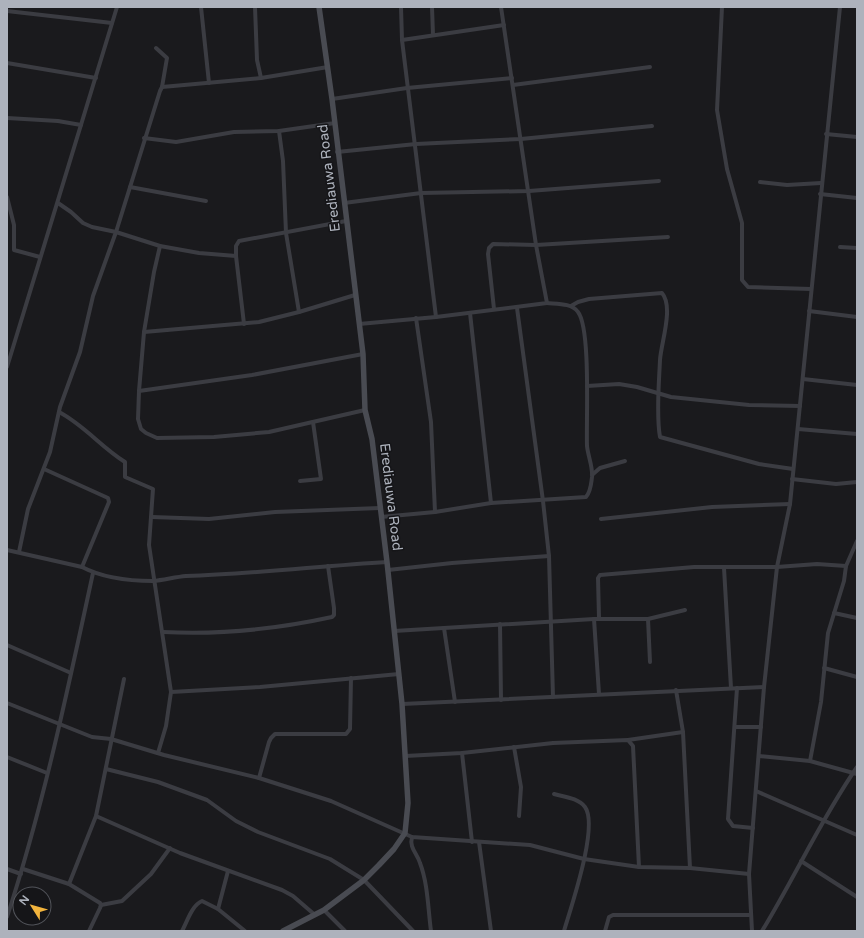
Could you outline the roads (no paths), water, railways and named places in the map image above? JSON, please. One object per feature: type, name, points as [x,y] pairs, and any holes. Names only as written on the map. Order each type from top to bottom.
[{"type":"street","points":[[7,367],[117,7]]},
{"type":"street","points":[[201,7],[209,84]]},
{"type":"street","points":[[255,7],[260,78]]},
{"type":"street","name":"Erediauwa Road","points":[[283,931],[324,910],[364,880],[394,850],[405,833],[408,803],[402,704],[388,570],[372,440],[365,410],[363,354],[337,152],[332,98],[319,7]]},
{"type":"street","points":[[401,7],[402,40],[407,88],[416,144],[436,317]]},
{"type":"street","points":[[432,7],[433,35]]},
{"type":"street","points":[[501,7],[536,245],[547,303]]},
{"type":"street","points":[[722,7],[717,110],[727,169],[742,223],[742,280],[748,287],[811,289]]},
{"type":"street","points":[[752,931],[749,915],[749,874],[764,687],[777,567],[790,504],[826,134],[840,7]]},
{"type":"street","points":[[7,11],[112,23]]},
{"type":"street","points":[[402,40],[504,25]]},
{"type":"street","points":[[19,552],[28,509],[50,452],[59,412],[80,352],[93,296],[116,232],[144,138],[162,88],[167,58],[156,48]]},
{"type":"street","points":[[7,63],[96,78]]},
{"type":"street","points":[[162,88],[260,78],[328,67]]},
{"type":"street","points":[[513,85],[650,67]]},
{"type":"street","points":[[332,98],[407,88],[512,78]]},
{"type":"street","points":[[7,118],[81,125]]},
{"type":"street","points":[[144,138],[176,142],[234,132],[279,130],[335,123]]},
{"type":"street","points":[[337,152],[416,144],[521,139],[652,126]]},
{"type":"street","points":[[279,130],[283,161],[286,233],[299,312]]},
{"type":"street","points":[[826,134],[857,137]]},
{"type":"street","points":[[344,203],[421,193],[529,191],[659,181]]},
{"type":"street","points":[[760,182],[786,185],[821,184]]},
{"type":"street","points":[[130,187],[206,201]]},
{"type":"street","points":[[820,194],[857,198]]},
{"type":"street","points":[[7,197],[14,225],[14,250],[40,256]]},
{"type":"street","points":[[58,203],[83,223],[92,227],[116,232],[160,246],[199,253],[236,256]]},
{"type":"street","points":[[244,324],[236,256],[236,246],[239,241],[346,222]]},
{"type":"street","points":[[494,310],[488,254],[489,248],[493,244],[536,245],[668,237]]},
{"type":"street","points":[[160,246],[144,332],[138,419],[141,429],[157,438],[214,437],[269,432],[365,410]]},
{"type":"street","points":[[840,247],[857,248]]},
{"type":"street","points":[[571,306],[589,298],[662,293],[666,300],[666,310],[660,358],[660,437],[760,464],[793,469]]},
{"type":"street","points":[[144,332],[244,324],[299,312],[355,295]]},
{"type":"street","points":[[359,324],[436,317],[547,303],[571,306],[580,314],[584,333],[587,386],[587,448],[592,475],[590,493],[586,497],[543,501],[491,503],[435,512],[381,517]]},
{"type":"street","points":[[516,308],[543,501],[548,556],[553,697]]},
{"type":"street","points":[[809,311],[857,317]]},
{"type":"street","points":[[470,313],[491,503]]},
{"type":"street","points":[[416,318],[431,422],[435,512]]},
{"type":"street","points":[[139,391],[252,374],[363,354]]},
{"type":"street","points":[[803,379],[857,385]]},
{"type":"street","points":[[587,386],[619,384],[637,387],[671,397],[749,405],[800,406]]},
{"type":"street","points":[[59,412],[78,422],[111,453],[125,462],[125,477],[153,489],[149,545],[171,692],[166,726],[158,753]]},
{"type":"street","points":[[300,481],[321,478],[312,422]]},
{"type":"street","points":[[798,429],[857,434]]},
{"type":"street","points":[[592,475],[600,468],[625,461]]},
{"type":"street","points":[[44,468],[108,498],[109,502],[82,567]]},
{"type":"street","points":[[792,479],[836,484],[857,482]]},
{"type":"street","points":[[601,519],[712,507],[790,504]]},
{"type":"street","points":[[152,517],[209,519],[275,512],[380,508]]},
{"type":"street","points":[[810,761],[821,702],[828,634],[844,581],[846,566],[855,550],[857,541]]},
{"type":"street","points":[[7,550],[82,567],[93,573],[119,579],[154,581],[184,576],[217,576],[387,562]]},
{"type":"street","points":[[388,570],[452,563],[548,556]]},
{"type":"street","points":[[599,618],[598,578],[600,575],[694,567],[777,567],[817,564],[846,566]]},
{"type":"street","points":[[163,632],[197,634],[235,631],[332,617],[334,615],[334,608],[328,566]]},
{"type":"street","points":[[724,568],[731,688]]},
{"type":"street","points":[[7,916],[23,869],[59,725],[93,573]]},
{"type":"street","points":[[394,631],[599,618],[648,619],[685,610]]},
{"type":"street","points":[[834,613],[857,618]]},
{"type":"street","points":[[594,619],[599,694]]},
{"type":"street","points":[[648,619],[650,662]]},
{"type":"street","points":[[500,624],[501,700]]},
{"type":"street","points":[[444,628],[455,702]]},
{"type":"street","points":[[7,645],[71,673]]},
{"type":"street","points":[[824,668],[857,677]]},
{"type":"street","points":[[171,692],[260,687],[398,674]]},
{"type":"street","points":[[259,778],[269,742],[275,734],[346,734],[350,729],[351,678]]},
{"type":"street","points":[[69,884],[96,816],[124,679]]},
{"type":"street","points":[[402,704],[764,687]]},
{"type":"street","points":[[737,688],[736,727],[728,819],[733,826],[753,828]]},
{"type":"street","points":[[676,690],[683,732],[690,868]]},
{"type":"street","points":[[7,703],[92,737],[111,740],[259,778],[331,801],[412,837],[530,845],[584,858],[639,867],[690,868],[749,874]]},
{"type":"street","points":[[736,727],[761,727]]},
{"type":"street","points":[[405,756],[462,753],[553,743],[628,740],[683,732]]},
{"type":"street","points":[[628,740],[633,746],[639,867]]},
{"type":"street","points":[[514,747],[521,788],[519,816]]},
{"type":"street","points":[[462,753],[472,842]]},
{"type":"street","points":[[759,756],[810,761],[855,773]]},
{"type":"street","points":[[7,757],[47,773]]},
{"type":"street","points":[[762,931],[783,897],[824,819],[855,773],[857,767]]},
{"type":"street","points":[[106,769],[158,782],[207,800],[236,821],[258,832],[330,859],[364,880],[413,931]]},
{"type":"street","points":[[756,792],[824,819],[857,835]]},
{"type":"street","points":[[554,794],[576,800],[585,806],[588,813],[589,831],[584,858],[564,931]]},
{"type":"street","points":[[96,816],[170,848],[288,893],[306,906],[315,915]]},
{"type":"street","points":[[412,837],[412,848],[420,862],[424,877],[431,931]]},
{"type":"street","points":[[479,842],[491,931]]},
{"type":"street","points":[[23,869],[69,884],[101,905],[122,901],[151,874],[170,848]]},
{"type":"street","points":[[801,861],[857,897]]},
{"type":"street","points":[[7,869],[21,874]]},
{"type":"street","points":[[218,909],[228,871]]},
{"type":"street","points":[[182,931],[190,915],[200,901],[218,909],[245,931]]},
{"type":"street","points":[[89,931],[101,905]]},
{"type":"street","points":[[324,910],[345,931]]},
{"type":"street","points":[[605,931],[609,917],[613,915],[749,915]]}]
